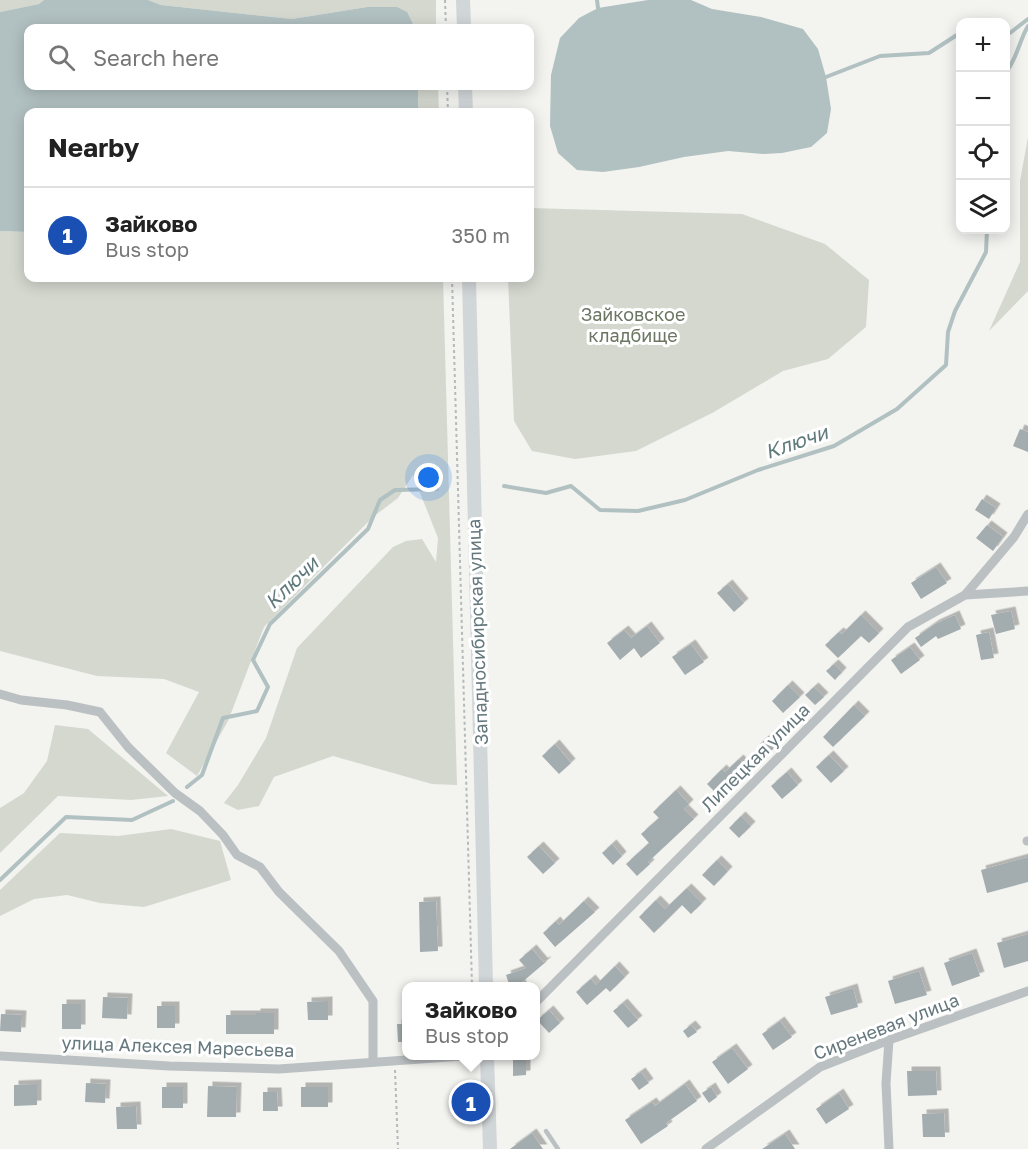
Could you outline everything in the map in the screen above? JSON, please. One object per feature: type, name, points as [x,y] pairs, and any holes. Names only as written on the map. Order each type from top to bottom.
[{"type":"main road","points":[[463,0],[464,24]]},
{"type":"main road","points":[[465,90],[466,108]]},
{"type":"main road","name":"Западносибирская улица","points":[[469,282],[486,982]]},
{"type":"main road","points":[[487,1060],[490,1149]]},
{"type":"street","points":[[965,595],[1014,537],[1028,514]]},
{"type":"street","name":"Липецкая улица","points":[[540,998],[908,627],[965,595],[1028,591]]},
{"type":"street","points":[[0,694],[100,712],[128,747],[175,793],[200,811],[223,835],[237,855],[260,867],[279,892],[339,951],[373,1001],[374,1062]]},
{"type":"street","name":"Сиреневая улица","points":[[706,1149],[820,1067],[888,1040],[1028,991]]},
{"type":"street","points":[[888,1040],[886,1083],[889,1149]]},
{"type":"street","name":"улица Алексея Маресьева","points":[[0,1056],[169,1066],[268,1069],[409,1060]]},
{"type":"lane","points":[[546,1131],[558,1149]]},
{"type":"path","points":[[445,0],[446,24]]},
{"type":"path","points":[[447,90],[448,108]]},
{"type":"path","points":[[453,282],[472,982]]},
{"type":"path","points":[[395,1061],[398,1149]]},
{"type":"green space","points":[[0,0],[44,0],[39,4],[0,12]]},
{"type":"green space","points":[[148,0],[436,0],[436,24],[414,24],[367,7],[292,19],[161,5]]},
{"type":"green space","points":[[418,90],[438,90],[439,108],[418,108]]},
{"type":"green space","points":[[1028,137],[1028,291],[989,331],[1020,262],[1020,181]]},
{"type":"green space","name":"Зайковское кладбище","points":[[534,208],[742,214],[825,244],[869,280],[866,327],[828,359],[783,371],[714,412],[636,451],[575,459],[532,451],[514,421],[508,282],[534,282]]},
{"type":"green space","points":[[0,231],[24,232],[24,282],[443,282],[457,785],[432,784],[333,756],[274,777],[259,806],[238,810],[224,803],[238,785],[266,738],[297,648],[393,547],[406,541],[422,539],[436,562],[438,538],[413,475],[398,498],[373,517],[264,627],[228,721],[197,776],[166,753],[199,692],[164,679],[97,676],[0,651]]},
{"type":"green space","points":[[55,725],[88,729],[168,796],[131,800],[58,796],[0,853],[0,808],[24,793],[47,761]]},
{"type":"green space","points":[[171,829],[220,841],[231,880],[144,907],[100,903],[67,895],[34,899],[0,916],[0,890],[60,833],[118,836]]},
{"type":"shaded area","points":[[44,0],[148,0],[161,5],[292,19],[367,7],[397,7],[407,12],[413,24],[24,24],[24,90],[418,90],[418,108],[24,108],[24,232],[0,231],[0,12],[39,4]]},
{"type":"shaded area","points":[[648,0],[691,0],[712,9],[761,17],[803,29],[818,49],[826,77],[831,109],[827,133],[811,147],[782,153],[728,151],[603,172],[577,170],[558,153],[550,126],[551,75],[560,38],[579,18],[598,8]]},
{"type":"building","points":[[1020,429],[1028,432],[1028,452],[1013,446]]},
{"type":"building","points":[[982,499],[996,508],[989,519],[975,510]]},
{"type":"building","points":[[987,525],[1003,537],[993,551],[976,538]]},
{"type":"building","points":[[936,567],[947,583],[921,599],[911,583]]},
{"type":"building","points":[[728,584],[744,603],[734,612],[717,593]]},
{"type":"building","points":[[1011,611],[1015,629],[996,634],[991,615]]},
{"type":"building","points":[[861,615],[879,633],[869,643],[861,636],[838,658],[825,645],[839,632],[842,634]]},
{"type":"building","points":[[955,615],[961,629],[938,639],[936,636],[921,647],[915,638],[935,624]]},
{"type":"building","points":[[647,626],[660,643],[641,658],[634,648],[620,660],[607,643],[624,630],[631,638]]},
{"type":"building","points":[[989,632],[994,658],[981,660],[976,635]]},
{"type":"building","points":[[691,644],[704,662],[685,675],[672,657]]},
{"type":"building","points":[[910,647],[920,660],[901,674],[891,660]]},
{"type":"building","points":[[834,664],[842,672],[835,680],[826,671]]},
{"type":"building","points":[[788,685],[800,697],[783,713],[772,701]]},
{"type":"building","points":[[814,687],[824,697],[815,705],[805,695]]},
{"type":"building","points":[[854,705],[865,716],[833,747],[823,737]]},
{"type":"building","points":[[782,724],[790,733],[769,753],[760,744]]},
{"type":"building","points":[[555,744],[571,763],[559,774],[542,756]]},
{"type":"building","points":[[829,755],[844,771],[831,783],[816,767]]},
{"type":"building","points":[[739,759],[747,768],[733,780],[736,782],[720,797],[707,784],[722,769],[725,772]]},
{"type":"building","points":[[787,772],[798,785],[782,799],[771,786]]},
{"type":"building","points":[[676,790],[689,804],[684,809],[694,819],[648,862],[650,864],[637,876],[626,864],[649,843],[641,834],[659,818],[653,812]]},
{"type":"building","points":[[741,816],[751,826],[739,838],[729,828]]},
{"type":"building","points":[[612,844],[622,856],[613,865],[602,853]]},
{"type":"building","points":[[539,846],[555,863],[543,874],[527,857]]},
{"type":"building","points":[[1028,857],[1028,882],[987,893],[981,870]]},
{"type":"building","points":[[717,860],[728,871],[714,886],[702,875]]},
{"type":"building","points":[[687,888],[702,903],[691,914],[682,905],[654,933],[639,917],[656,900],[665,909]]},
{"type":"building","points":[[436,901],[438,951],[420,952],[419,902]]},
{"type":"building","points":[[584,901],[595,912],[555,947],[543,933],[556,921],[559,925]]},
{"type":"building","points":[[1028,934],[1028,961],[1004,968],[997,943]]},
{"type":"building","points":[[532,949],[543,962],[547,961],[522,982],[508,982],[506,975],[526,968],[519,960]]},
{"type":"building","points":[[972,953],[980,976],[952,986],[944,963]]},
{"type":"building","points":[[615,966],[625,977],[610,992],[606,988],[587,1005],[576,992],[591,979],[596,985]]},
{"type":"building","points":[[919,971],[927,995],[895,1004],[888,981]]},
{"type":"building","points":[[853,988],[858,1007],[831,1015],[825,997]]},
{"type":"building","points":[[103,997],[128,998],[127,1019],[102,1018]]},
{"type":"building","points":[[328,1001],[328,1020],[308,1020],[307,1002]]},
{"type":"building","points":[[623,1003],[638,1020],[628,1028],[613,1011]]},
{"type":"building","points":[[62,1004],[81,1004],[81,1029],[62,1029]]},
{"type":"building","points":[[157,1006],[175,1006],[175,1028],[157,1028]]},
{"type":"building","points":[[549,1010],[560,1023],[549,1033],[540,1023],[540,1018]]},
{"type":"building","points":[[256,1013],[274,1013],[274,1034],[226,1034],[226,1015],[256,1015]]},
{"type":"building","points":[[1,1014],[22,1015],[21,1032],[0,1031]]},
{"type":"building","points":[[780,1021],[792,1037],[773,1050],[762,1034]]},
{"type":"building","points":[[397,1024],[402,1024],[402,1042],[398,1042]]},
{"type":"building","points":[[691,1025],[697,1032],[688,1038],[683,1031]]},
{"type":"building","points":[[732,1048],[748,1069],[728,1084],[712,1062]]},
{"type":"building","points":[[513,1060],[526,1060],[526,1075],[513,1076]]},
{"type":"building","points":[[907,1071],[936,1071],[937,1095],[908,1096]]},
{"type":"building","points":[[641,1072],[649,1083],[639,1090],[631,1079]]},
{"type":"building","points":[[86,1083],[106,1084],[105,1103],[85,1102]]},
{"type":"building","points":[[37,1084],[37,1105],[14,1106],[14,1085]]},
{"type":"building","points":[[685,1084],[697,1101],[666,1123],[668,1126],[641,1144],[625,1120],[652,1102],[655,1106]]},
{"type":"building","points":[[208,1086],[237,1087],[236,1117],[207,1117]]},
{"type":"building","points":[[162,1087],[183,1087],[183,1108],[162,1108]]},
{"type":"building","points":[[301,1087],[328,1087],[328,1107],[301,1107]]},
{"type":"building","points":[[711,1087],[717,1097],[709,1103],[702,1093]]},
{"type":"building","points":[[263,1092],[277,1092],[278,1111],[263,1111]]},
{"type":"building","points":[[839,1093],[849,1109],[826,1124],[816,1109]]},
{"type":"building","points":[[136,1106],[137,1129],[117,1129],[116,1107]]},
{"type":"building","points":[[944,1113],[945,1137],[923,1137],[922,1114]]},
{"type":"building","points":[[532,1133],[543,1149],[510,1149]]},
{"type":"building","points":[[785,1134],[795,1149],[762,1149]]},
{"type":"waterway","points":[[597,0],[598,8]]},
{"type":"waterway","points":[[1010,33],[1028,19]]},
{"type":"waterway","name":"Ключи","points":[[1010,66],[1028,26]]},
{"type":"waterway","points":[[826,77],[880,56],[929,53],[956,36]]},
{"type":"waterway","name":"Ключи","points":[[504,486],[546,493],[571,486],[600,510],[638,511],[685,500],[758,470],[834,446],[897,409],[946,365],[948,332],[955,311],[986,252],[987,234]]},
{"type":"waterway","name":"Ключи","points":[[187,787],[202,775],[223,718],[257,711],[268,687],[253,660],[270,624],[368,529],[380,500],[395,490],[437,489]]},
{"type":"waterway","name":"Ключи","points":[[0,880],[66,817],[132,820],[173,801]]},
{"type":"place","name":"Зайково","points":[[471,1102]]}]
